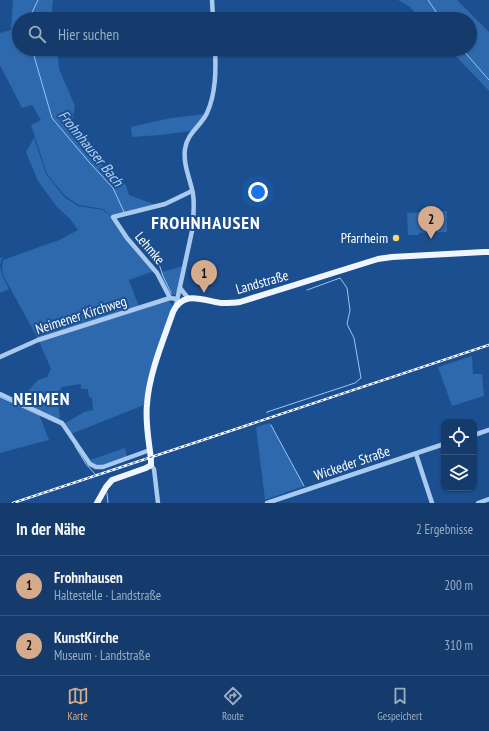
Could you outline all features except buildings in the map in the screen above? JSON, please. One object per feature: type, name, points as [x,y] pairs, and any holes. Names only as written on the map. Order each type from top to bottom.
[{"type":"main road","name":"Landstraße","points":[[188,298],[221,303],[233,303],[254,298],[378,259],[401,256],[489,252]]},
{"type":"main road","points":[[97,503],[106,486],[112,480],[146,468],[151,462],[146,414],[150,384],[177,302],[188,298]]},
{"type":"street","points":[[212,0],[213,12]]},
{"type":"street","points":[[170,298],[177,302],[192,231],[194,206],[192,191],[184,161],[185,147],[189,136],[207,113],[216,74],[215,56]]},
{"type":"street","name":"Lehmke","points":[[170,298],[157,272],[126,238],[113,217],[165,204],[192,191]]},
{"type":"street","points":[[180,288],[188,298]]},
{"type":"street","name":"Neimener Kirchweg","points":[[0,357],[38,340],[170,298]]},
{"type":"street","points":[[0,394],[62,423],[90,464],[96,467],[103,467],[150,450]]},
{"type":"street","points":[[477,433],[489,430]]},
{"type":"street","name":"Wickeder Straße","points":[[267,503],[307,492],[441,445]]},
{"type":"street","points":[[416,454],[432,503]]},
{"type":"street","points":[[151,462],[154,469],[158,503]]},
{"type":"street","points":[[478,503],[489,500]]},
{"type":"shaded area","points":[[13,0],[53,0],[52,12],[12,12]]},
{"type":"shaded area","points":[[398,0],[457,0],[469,12],[415,12],[409,6]]},
{"type":"shaded area","points":[[12,15],[12,56],[58,56],[59,69],[75,106],[71,127],[86,143],[92,156],[126,185],[129,195],[156,205],[113,217],[103,209],[79,205],[65,196],[47,174],[31,125],[41,120],[32,105],[22,108],[0,65],[0,33],[11,30]]},
{"type":"shaded area","points":[[477,20],[489,32],[489,91],[456,56],[477,56]]},
{"type":"shaded area","points":[[205,114],[191,131],[132,137],[131,127],[171,118]]},
{"type":"shaded area","points":[[34,138],[46,174],[64,197],[78,206],[103,210],[113,217],[154,271],[129,280],[139,307],[38,339],[3,275],[3,260],[59,240],[78,230],[70,219],[57,207],[38,181],[26,152]]},
{"type":"shaded area","points":[[447,211],[447,232],[408,235],[407,213]]},
{"type":"shaded area","points":[[0,266],[2,275],[9,289],[0,293]]},
{"type":"shaded area","points":[[183,266],[177,292],[175,295],[171,295],[159,276],[162,272]]},
{"type":"shaded area","points":[[169,301],[173,306],[147,386],[144,405],[71,434],[64,424],[84,412],[93,410],[92,398],[89,397],[88,389],[81,389],[81,384],[62,387],[57,394],[60,417],[58,420],[18,402],[38,380],[47,377],[51,369],[39,341]]},
{"type":"shaded area","points":[[472,356],[473,374],[482,374],[484,396],[452,406],[438,367]]},
{"type":"shaded area","points":[[0,396],[39,414],[49,440],[0,453]]},
{"type":"shaded area","points":[[270,423],[304,486],[265,500],[256,427]]},
{"type":"shaded area","points":[[125,448],[127,458],[100,466],[93,464],[90,460]]},
{"type":"waterway","name":"Frohnhauser Bach","points":[[32,12],[38,0]]},
{"type":"waterway","points":[[428,0],[436,12]]},
{"type":"waterway","name":"Frohnhauser Bach","points":[[34,56],[52,118],[113,188],[124,212]]},
{"type":"waterway","points":[[468,56],[489,80]]},
{"type":"waterway","name":"Frohnhauser Bach","points":[[156,255],[171,293]]},
{"type":"waterway","name":"Frohnhauser Bach","points":[[267,413],[355,383],[361,378],[354,338],[347,324],[350,310],[347,288],[340,278],[307,290]]},
{"type":"waterway","points":[[0,397],[61,425]]},
{"type":"waterway","name":"Frohnhauser Bach","points":[[271,425],[304,486]]},
{"type":"waterway","points":[[75,446],[86,464],[95,474]]},
{"type":"waterway","points":[[107,493],[108,503]]},
{"type":"railway","points":[[13,503],[489,345]]},
{"type":"place","name":"Pfarrheim","points":[[396,238]]},
{"type":"place","name":"KunstKirche","points":[[431,239]]},
{"type":"place","name":"Frohnhausen","points":[[204,293]]},
{"type":"district","name":"FROHNHAUSEN","points":[[206,222]]},
{"type":"district","name":"NEIMEN","points":[[42,398]]}]
